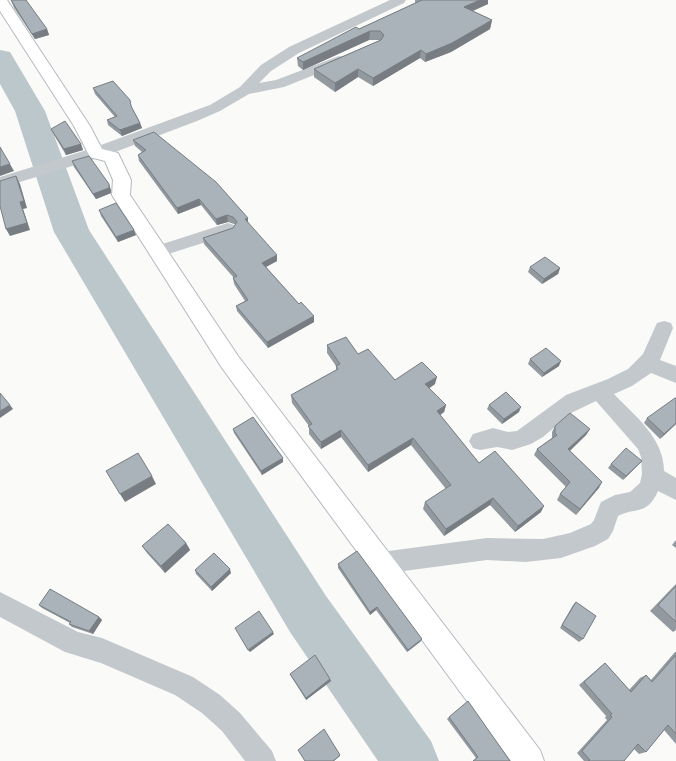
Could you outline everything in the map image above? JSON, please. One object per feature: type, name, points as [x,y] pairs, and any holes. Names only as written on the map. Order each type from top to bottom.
[{"type":"street","points":[[0,0],[82,126],[96,153],[112,157],[122,180],[120,196],[159,251],[230,362],[529,761]]},
{"type":"street","points":[[0,183],[96,153],[192,118],[215,108],[245,90],[266,68],[294,50],[400,0]]},
{"type":"street","points":[[245,90],[261,89],[296,78],[353,54]]},
{"type":"street","points":[[159,251],[228,229]]},
{"type":"street","points":[[480,441],[494,436],[510,441],[518,440],[530,434],[565,407],[583,397],[600,392],[634,374],[648,363],[664,328]]},
{"type":"street","points":[[648,363],[676,375]]},
{"type":"street","points":[[381,564],[447,552],[494,549],[536,551],[584,540],[600,532],[604,528],[607,514],[610,509],[618,504],[635,501],[643,495],[653,476],[651,450],[600,392]]},
{"type":"street","points":[[653,476],[676,490]]},
{"type":"street","points":[[0,604],[74,643],[102,651],[184,686],[211,704],[231,722],[262,761]]},
{"type":"building","points":[[11,0],[26,0],[47,29],[32,34]]},
{"type":"building","points":[[422,0],[480,0],[464,7],[492,20],[452,43],[426,54],[421,50],[373,78],[358,69],[335,83],[314,69],[381,40],[384,35],[380,31],[370,31],[303,62],[297,58],[356,27],[359,29]]},
{"type":"building","points":[[113,81],[130,100],[131,106],[140,123],[120,130],[107,120],[117,116],[93,88]]},
{"type":"building","points":[[65,121],[81,144],[64,149],[51,129]]},
{"type":"building","points":[[154,132],[216,182],[248,218],[245,219],[277,255],[262,263],[299,304],[301,302],[314,316],[267,342],[236,306],[248,300],[233,278],[237,276],[203,238],[233,228],[237,222],[233,217],[227,215],[216,219],[199,199],[177,208],[138,155],[146,150],[133,140]]},
{"type":"building","points":[[0,147],[10,164],[0,167]]},
{"type":"building","points":[[89,156],[109,184],[109,188],[93,194],[72,161]]},
{"type":"building","points":[[16,176],[24,201],[20,202],[27,223],[6,229],[0,206],[0,181]]},
{"type":"building","points":[[116,203],[134,230],[116,237],[99,210]]},
{"type":"building","points":[[545,257],[560,268],[544,279],[530,267]]},
{"type":"building","points":[[346,337],[358,354],[368,349],[395,380],[422,362],[437,377],[425,384],[446,405],[437,411],[479,463],[495,451],[544,506],[518,526],[493,498],[446,529],[425,502],[451,485],[413,438],[368,465],[341,430],[321,442],[308,426],[312,424],[291,395],[338,369],[336,366],[340,364],[327,345]]},
{"type":"building","points":[[546,348],[561,361],[544,373],[530,359]]},
{"type":"building","points":[[506,392],[521,407],[504,419],[489,405]]},
{"type":"building","points":[[0,393],[10,405],[0,411]]},
{"type":"building","points":[[675,398],[676,423],[664,434],[647,418]]},
{"type":"building","points":[[570,413],[590,429],[568,449],[602,482],[580,509],[560,494],[570,482],[537,449],[557,435],[555,433],[555,426]]},
{"type":"building","points":[[253,417],[283,458],[261,471],[233,429]]},
{"type":"building","points":[[626,448],[642,461],[626,476],[611,464]]},
{"type":"building","points":[[138,453],[152,476],[120,494],[106,471]]},
{"type":"building","points":[[168,524],[186,543],[161,566],[142,546]]},
{"type":"building","points":[[357,551],[422,639],[408,650],[377,607],[370,612],[338,564]]},
{"type":"building","points":[[214,553],[230,569],[211,587],[195,570]]},
{"type":"building","points":[[676,586],[676,622],[658,605]]},
{"type":"building","points":[[50,589],[99,617],[89,631],[69,624],[71,622],[39,605]]},
{"type":"building","points":[[576,602],[596,616],[583,639],[562,625]]},
{"type":"building","points":[[259,611],[273,632],[248,650],[235,628]]},
{"type":"building","points":[[315,655],[330,679],[306,698],[290,674]]},
{"type":"building","points":[[676,655],[676,734],[668,725],[646,752],[638,744],[624,761],[588,761],[590,760],[582,751],[612,717],[610,715],[612,714],[584,682],[605,663],[631,692],[646,675],[652,682]]},
{"type":"building","points":[[468,701],[510,761],[473,761],[478,757],[449,717]]},
{"type":"building","points":[[324,729],[340,755],[333,761],[305,761],[298,750]]},
{"type":"waterway","points":[[0,58],[30,111],[72,232],[308,614],[411,761]]}]
